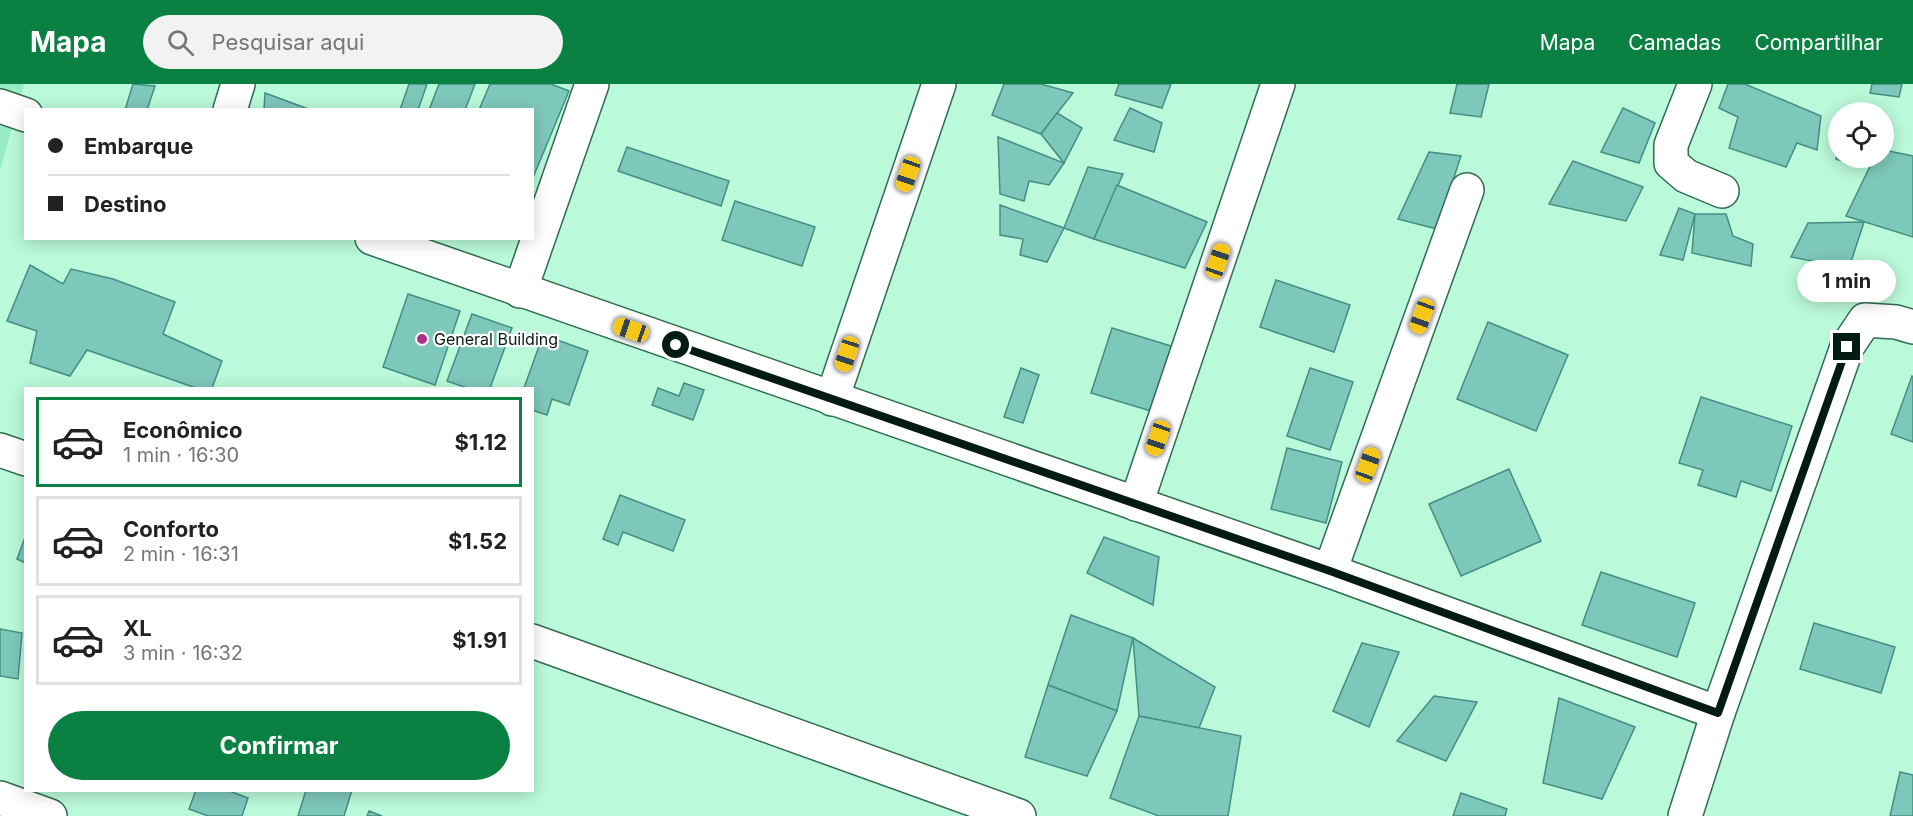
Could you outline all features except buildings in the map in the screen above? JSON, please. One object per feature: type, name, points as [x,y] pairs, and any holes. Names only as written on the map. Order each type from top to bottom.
[{"type":"street","points":[[231,108],[238,84]]},
{"type":"street","points":[[520,291],[592,84]]},
{"type":"street","points":[[832,399],[939,84]]},
{"type":"street","points":[[1136,504],[1278,84]]},
{"type":"street","points":[[1695,84],[1671,145],[1671,163],[1686,177],[1722,191]]},
{"type":"street","points":[[0,106],[24,114]]},
{"type":"street","points":[[1330,571],[1467,190]]},
{"type":"street","points":[[378,240],[1330,571],[1718,713]]},
{"type":"street","points":[[1685,816],[1718,713],[1847,347],[1865,320],[1913,327]]},
{"type":"street","points":[[0,450],[24,458]]},
{"type":"street","points":[[534,642],[1019,816]]},
{"type":"street","points":[[0,798],[50,816]]},
{"type":"green space","points":[[0,84],[24,84],[0,171]]},
{"type":"place","name":"General Building","points":[[422,339]]},
{"type":"route","points":[[676,345],[1330,571],[1718,713],[1847,347]]}]
